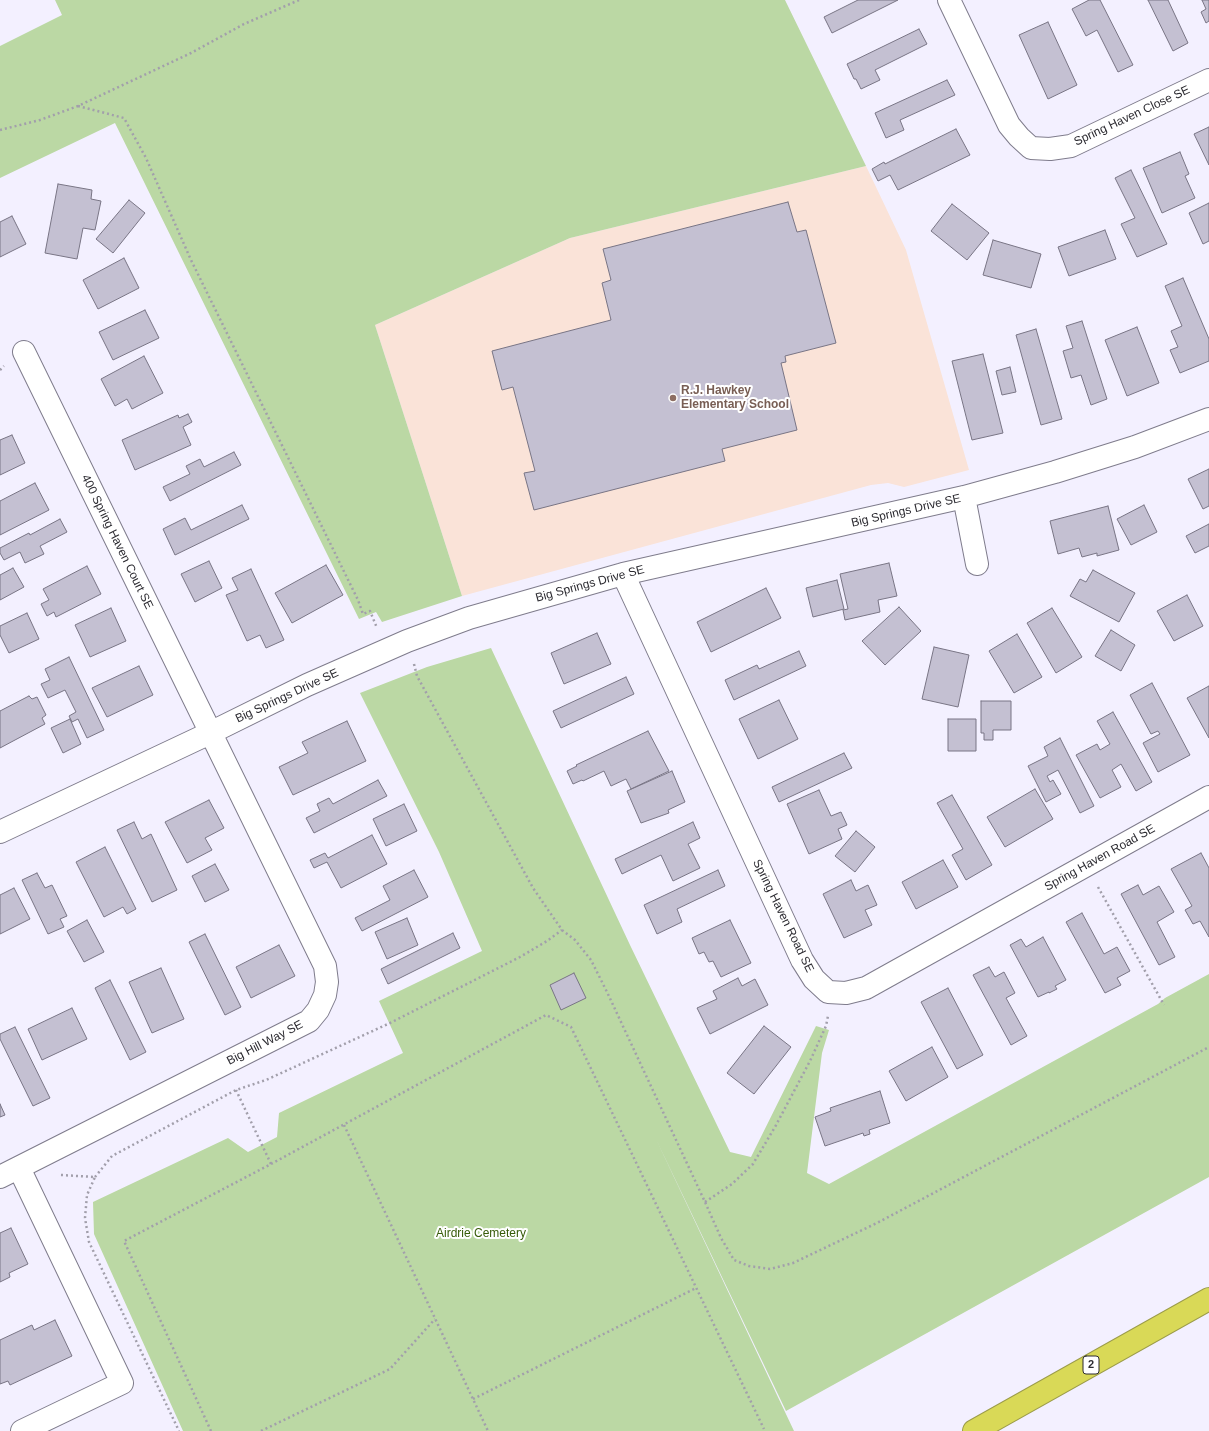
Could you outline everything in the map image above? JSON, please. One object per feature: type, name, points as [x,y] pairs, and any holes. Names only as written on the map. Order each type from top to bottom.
[{"type":"highway","name":"2","points":[[974,1431],[1209,1299]]},
{"type":"street","name":"Spring Haven Close SE","points":[[949,0],[1009,126],[1031,148],[1050,149],[1071,146],[1209,80]]},
{"type":"street","name":"400 Spring Haven Court SE","points":[[24,352],[210,733]]},
{"type":"street","name":"Big Springs Drive SE","points":[[0,832],[210,733],[307,685],[407,641],[469,618],[623,574],[964,497],[1055,472],[1121,451],[1191,427],[1209,419]]},
{"type":"street","points":[[964,497],[977,564]]},
{"type":"street","name":"Spring Haven Road SE","points":[[623,574],[802,960],[814,979],[828,992],[846,993],[866,988],[1209,797]]},
{"type":"street","name":"Big Hill Way SE","points":[[18,1168],[309,1020],[318,1010],[325,995],[327,982],[325,966],[210,733]]},
{"type":"street","points":[[18,1168],[122,1383],[22,1431]]},
{"type":"path","points":[[0,130],[40,120],[78,106],[191,52],[244,24],[299,0]]},
{"type":"path","points":[[78,106],[124,118],[128,125],[146,158],[191,260],[355,593],[363,614],[370,611],[387,650]]},
{"type":"path","points":[[407,641],[417,676],[533,888],[562,930],[575,940],[591,960],[705,1202],[720,1238],[734,1260],[749,1266],[770,1269],[793,1263],[877,1223],[1209,1048]]},
{"type":"path","points":[[1086,866],[1164,1005]]},
{"type":"path","points":[[179,1431],[89,1242],[85,1218],[87,1195],[94,1177],[112,1156],[236,1090],[266,1080],[390,1023],[520,957],[548,941],[562,930]]},
{"type":"path","points":[[705,1202],[732,1184],[753,1164],[775,1127],[810,1061],[826,1026],[835,992]]},
{"type":"path","points":[[211,1431],[124,1241],[344,1125],[546,1015],[571,1027],[764,1429]]},
{"type":"path","points":[[224,1064],[271,1164]]},
{"type":"path","points":[[344,1125],[488,1431]]},
{"type":"path","points":[[18,1168],[49,1174],[94,1177]]},
{"type":"path","points":[[473,1399],[696,1288]]},
{"type":"path","points":[[261,1431],[390,1369],[435,1320]]},
{"type":"shaded area","name":"R.J. Hawkey Elementary School","points":[[866,166],[906,250],[969,470],[904,487],[888,483],[871,485],[462,596],[375,325],[570,238]]},
{"type":"green space","points":[[55,0],[785,0],[866,166],[570,238],[375,325],[462,596],[382,622],[376,612],[359,619],[115,123],[0,178],[0,46],[62,15]]},
{"type":"green space","name":"Airdrie Cemetery","points":[[491,648],[630,945],[730,1152],[751,1157],[816,1026],[829,1030],[822,1053],[807,1173],[829,1184],[1158,1004],[1165,998],[1209,974],[1209,1177],[786,1411],[655,1137],[794,1431],[183,1431],[94,1234],[93,1202],[228,1138],[248,1152],[277,1137],[279,1113],[403,1053],[379,1001],[482,951],[439,852],[360,693],[427,667]]},
{"type":"building","points":[[858,0],[898,0],[832,33],[824,17]]},
{"type":"building","points":[[1089,0],[1100,0],[1133,65],[1118,72],[1097,30],[1086,36],[1072,9]]},
{"type":"building","points":[[1148,0],[1168,0],[1188,43],[1173,51]]},
{"type":"building","points":[[1202,0],[1209,0],[1209,21],[1206,23],[1201,12],[1206,9]]},
{"type":"building","points":[[1048,22],[1077,85],[1048,99],[1019,35]]},
{"type":"building","points":[[919,29],[927,44],[875,70],[880,80],[861,89],[856,79],[854,79],[847,64]]},
{"type":"building","points":[[947,80],[955,95],[900,120],[904,130],[886,138],[875,113]]},
{"type":"building","points":[[1209,127],[1209,165],[1194,134]]},
{"type":"building","points":[[956,129],[970,155],[898,190],[890,175],[878,181],[872,169]]},
{"type":"building","points":[[1180,152],[1189,174],[1185,176],[1195,198],[1162,213],[1143,168]]},
{"type":"building","points":[[1131,170],[1167,244],[1137,257],[1121,224],[1135,218],[1115,178]]},
{"type":"building","points":[[58,184],[92,190],[91,199],[101,201],[95,230],[83,228],[77,259],[45,253]]},
{"type":"building","points":[[129,200],[145,213],[113,253],[96,239]]},
{"type":"building","points":[[788,202],[797,232],[806,230],[836,343],[785,356],[786,362],[781,363],[797,430],[722,449],[725,461],[534,510],[524,473],[535,471],[513,387],[502,390],[492,351],[611,320],[602,283],[611,280],[603,249]]},
{"type":"building","points":[[1209,203],[1209,241],[1203,244],[1189,213]]},
{"type":"building","points":[[952,204],[989,233],[967,260],[931,231]]},
{"type":"building","points":[[12,216],[26,244],[0,257],[0,222]]},
{"type":"building","points":[[1105,230],[1116,259],[1069,276],[1058,247]]},
{"type":"building","points":[[993,240],[1041,254],[1031,288],[983,275]]},
{"type":"building","points":[[124,258],[139,288],[98,309],[83,280]]},
{"type":"building","points":[[1183,278],[1209,339],[1209,361],[1180,373],[1170,350],[1178,347],[1171,331],[1182,326],[1165,286]]},
{"type":"building","points":[[145,310],[159,338],[113,360],[99,332]]},
{"type":"building","points":[[1082,321],[1107,399],[1091,405],[1081,375],[1071,378],[1063,351],[1073,348],[1066,326]]},
{"type":"building","points":[[1137,327],[1159,383],[1127,396],[1105,340]]},
{"type":"building","points":[[1036,329],[1062,419],[1041,425],[1016,335]]},
{"type":"building","points":[[983,354],[1003,433],[972,440],[952,361]]},
{"type":"building","points":[[144,356],[163,393],[132,409],[127,399],[115,406],[101,379]]},
{"type":"building","points":[[1010,367],[1016,392],[1002,395],[996,371]]},
{"type":"building","points":[[188,414],[192,422],[183,427],[191,445],[135,470],[122,440],[178,415],[179,418]]},
{"type":"building","points":[[12,435],[25,463],[0,475],[0,440]]},
{"type":"building","points":[[234,452],[241,465],[170,501],[163,487],[190,474],[186,466],[200,459],[204,467]]},
{"type":"building","points":[[1209,469],[1209,506],[1203,509],[1188,479]]},
{"type":"building","points":[[35,483],[49,510],[0,535],[0,501]]},
{"type":"building","points":[[242,505],[249,519],[175,555],[163,529],[185,518],[191,530]]},
{"type":"building","points":[[1144,505],[1157,532],[1131,545],[1117,519]]},
{"type":"building","points":[[1108,506],[1119,550],[1097,556],[1097,553],[1082,557],[1079,548],[1058,554],[1050,521]]},
{"type":"building","points":[[60,519],[67,532],[40,546],[44,554],[25,563],[20,552],[4,560],[0,553],[0,548],[29,533],[30,535]]},
{"type":"building","points":[[1209,524],[1209,546],[1195,553],[1186,536]]},
{"type":"building","points":[[209,561],[222,588],[195,602],[181,574]]},
{"type":"building","points":[[889,563],[897,596],[878,600],[880,612],[845,620],[843,610],[848,609],[840,574]]},
{"type":"building","points":[[326,565],[343,595],[292,623],[275,593]]},
{"type":"building","points":[[87,566],[101,594],[56,617],[54,612],[47,616],[41,604],[49,600],[43,589]]},
{"type":"building","points":[[13,568],[24,587],[0,600],[0,575]]},
{"type":"building","points":[[251,569],[284,640],[266,648],[260,635],[247,641],[226,595],[238,590],[232,578]]},
{"type":"building","points":[[1093,570],[1135,593],[1119,622],[1070,596],[1080,579],[1086,582]]},
{"type":"building","points":[[837,580],[844,609],[813,617],[806,588]]},
{"type":"building","points":[[766,588],[781,618],[711,652],[697,622]]},
{"type":"building","points":[[1187,595],[1203,626],[1174,641],[1157,611]]},
{"type":"building","points":[[899,607],[921,631],[885,665],[862,641]]},
{"type":"building","points":[[111,608],[126,641],[90,657],[75,625]]},
{"type":"building","points":[[1052,608],[1082,657],[1056,673],[1027,623]]},
{"type":"building","points":[[27,613],[39,639],[9,653],[0,635],[0,626]]},
{"type":"building","points":[[1111,630],[1135,645],[1121,671],[1095,656]]},
{"type":"building","points":[[597,633],[611,664],[564,684],[551,653]]},
{"type":"building","points":[[1017,634],[1042,677],[1014,693],[989,651]]},
{"type":"building","points":[[934,647],[969,655],[958,707],[922,699]]},
{"type":"building","points":[[799,651],[806,666],[734,700],[725,680],[757,665],[759,669]]},
{"type":"building","points":[[69,657],[104,730],[87,738],[78,719],[72,722],[69,716],[76,712],[65,690],[48,698],[41,684],[50,680],[45,669]]},
{"type":"building","points":[[139,666],[153,695],[107,717],[92,688]]},
{"type":"building","points":[[626,677],[634,694],[561,728],[553,711]]},
{"type":"building","points":[[1152,683],[1190,755],[1158,772],[1143,743],[1160,734],[1158,731],[1151,734],[1130,695]]},
{"type":"building","points":[[1209,686],[1209,738],[1187,698]]},
{"type":"building","points":[[29,696],[32,699],[37,697],[46,715],[42,718],[45,724],[0,748],[0,711]]},
{"type":"building","points":[[779,700],[798,739],[758,759],[739,719]]},
{"type":"building","points":[[981,701],[1011,701],[1011,730],[993,730],[993,740],[984,740],[984,733],[981,733]]},
{"type":"building","points":[[1113,712],[1152,782],[1136,791],[1121,764],[1112,770],[1121,787],[1100,798],[1076,755],[1097,744],[1100,750],[1110,744],[1097,721]]},
{"type":"building","points":[[70,719],[81,744],[63,753],[51,728]]},
{"type":"building","points":[[948,719],[976,719],[976,751],[948,751]]},
{"type":"building","points":[[347,721],[366,761],[293,795],[279,767],[308,753],[302,742]]},
{"type":"building","points":[[648,731],[669,771],[631,789],[626,779],[611,786],[604,771],[573,784],[567,771],[577,766],[576,765]]},
{"type":"building","points":[[1060,738],[1094,806],[1080,813],[1058,770],[1047,776],[1050,782],[1053,780],[1061,794],[1046,802],[1028,766],[1048,756],[1044,747]]},
{"type":"building","points":[[844,753],[852,768],[779,802],[772,787]]},
{"type":"building","points":[[672,771],[685,802],[668,810],[669,813],[641,823],[627,791]]},
{"type":"building","points":[[378,780],[387,796],[314,833],[306,818],[320,811],[317,804],[329,798],[333,804]]},
{"type":"building","points":[[1035,789],[1053,819],[1005,847],[987,817]]},
{"type":"building","points":[[819,790],[831,816],[841,812],[847,825],[838,829],[842,839],[809,854],[787,804]]},
{"type":"building","points":[[952,795],[992,865],[966,880],[952,855],[963,849],[937,803]]},
{"type":"building","points":[[209,800],[224,828],[205,838],[212,850],[187,863],[165,822]]},
{"type":"building","points":[[404,804],[417,831],[386,846],[373,819]]},
{"type":"building","points":[[134,822],[142,839],[151,834],[177,890],[152,902],[117,830]]},
{"type":"building","points":[[693,822],[700,838],[688,844],[700,868],[673,881],[661,855],[622,874],[615,859]]},
{"type":"building","points":[[856,831],[875,847],[855,872],[835,856]]},
{"type":"building","points":[[372,835],[387,864],[341,888],[327,862],[314,868],[310,860],[325,853],[328,858]]},
{"type":"building","points":[[105,847],[136,909],[127,914],[123,907],[104,917],[76,862]]},
{"type":"building","points":[[1201,853],[1209,868],[1209,937],[1200,921],[1193,924],[1185,910],[1192,906],[1171,869]]},
{"type":"building","points":[[943,860],[958,887],[916,909],[902,882]]},
{"type":"building","points":[[215,864],[229,890],[205,902],[192,876]]},
{"type":"building","points":[[414,870],[428,897],[362,931],[355,918],[390,900],[383,886]]},
{"type":"building","points":[[718,870],[725,886],[677,909],[682,922],[657,934],[644,905]]},
{"type":"building","points":[[37,873],[45,888],[52,885],[67,916],[60,919],[64,927],[48,934],[22,880]]},
{"type":"building","points":[[851,880],[856,891],[868,885],[877,905],[865,910],[872,925],[844,938],[823,894]]},
{"type":"building","points":[[1138,885],[1143,895],[1159,886],[1174,912],[1157,922],[1175,957],[1159,965],[1121,894]]},
{"type":"building","points":[[14,888],[30,919],[0,934],[0,895]]},
{"type":"building","points":[[1082,913],[1104,954],[1117,947],[1130,971],[1117,978],[1121,985],[1105,993],[1066,922]]},
{"type":"building","points":[[407,918],[418,945],[387,959],[375,932]]},
{"type":"building","points":[[87,920],[104,952],[84,962],[67,931]]},
{"type":"building","points":[[730,920],[751,963],[721,977],[713,961],[709,962],[704,952],[699,954],[692,938]]},
{"type":"building","points":[[453,933],[460,948],[388,984],[381,969]]},
{"type":"building","points":[[205,934],[241,1007],[225,1015],[189,942]]},
{"type":"building","points":[[1043,937],[1066,980],[1055,986],[1057,989],[1038,997],[1010,945],[1021,939],[1026,947]]},
{"type":"building","points":[[279,945],[295,976],[251,998],[236,967]]},
{"type":"building","points":[[989,967],[995,977],[1004,972],[1015,993],[1006,998],[1027,1036],[1011,1045],[973,975]]},
{"type":"building","points":[[161,968],[184,1019],[152,1033],[129,982]]},
{"type":"building","points":[[574,973],[586,998],[561,1010],[550,985]]},
{"type":"building","points":[[738,978],[742,986],[755,979],[768,1005],[710,1034],[697,1008],[717,999],[713,991]]},
{"type":"building","points":[[110,980],[146,1052],[130,1060],[95,988]]},
{"type":"building","points":[[948,988],[983,1055],[957,1069],[921,1002]]},
{"type":"building","points":[[72,1008],[87,1039],[42,1060],[28,1029]]},
{"type":"building","points":[[764,1026],[791,1047],[754,1094],[727,1073]]},
{"type":"building","points":[[15,1027],[50,1098],[33,1106],[0,1039],[0,1034]]},
{"type":"building","points":[[932,1047],[948,1077],[906,1101],[889,1071]]},
{"type":"building","points":[[880,1091],[890,1123],[869,1130],[870,1134],[864,1136],[863,1133],[825,1146],[815,1117],[831,1111],[830,1108]]},
{"type":"building","points":[[0,1104],[5,1115],[0,1117]]},
{"type":"building","points":[[11,1228],[28,1264],[9,1273],[10,1277],[0,1282],[0,1233]]},
{"type":"building","points":[[55,1320],[72,1356],[10,1385],[8,1381],[0,1384],[0,1340],[32,1325],[34,1330]]},
{"type":"place","name":"R.J. Hawkey Elementary School","points":[[673,398]]}]
